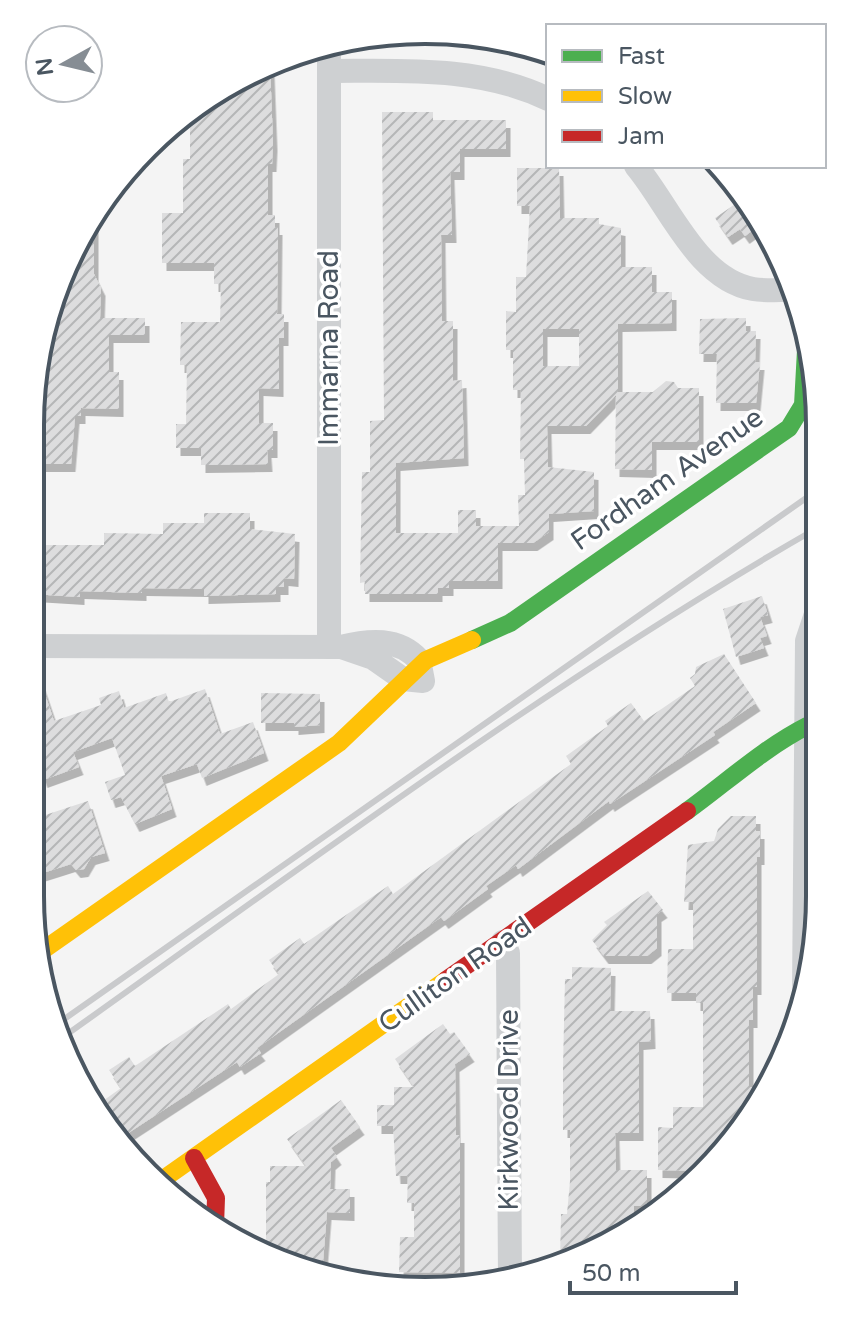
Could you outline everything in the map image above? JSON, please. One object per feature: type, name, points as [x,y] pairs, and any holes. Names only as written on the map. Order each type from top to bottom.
[{"type":"street","points":[[329,60],[501,82],[546,98]]},
{"type":"street","name":"Immarna Road","points":[[329,60],[335,647]]},
{"type":"street","points":[[638,168],[718,273],[753,289],[781,290]]},
{"type":"street","name":"Fordham Avenue","points":[[47,947],[339,743],[416,674],[510,623],[789,428],[803,405],[804,387]]},
{"type":"street","points":[[44,646],[335,647],[416,674]]},
{"type":"street","points":[[805,927],[806,737]]},
{"type":"street","name":"Culliton Road","points":[[168,1176],[750,766],[806,737]]},
{"type":"street","name":"Kirkwood Drive","points":[[503,942],[508,953],[510,1267]]},
{"type":"street","points":[[194,1158],[216,1198],[215,1214]]},
{"type":"building","points":[[270,77],[273,143],[272,164],[268,164],[268,215],[275,215],[275,227],[278,227],[277,314],[284,314],[284,338],[279,338],[279,389],[259,388],[259,423],[273,423],[273,450],[267,450],[268,464],[201,465],[201,448],[176,448],[176,424],[186,424],[187,365],[180,365],[181,322],[220,322],[221,284],[214,284],[214,263],[162,263],[162,213],[183,213],[183,159],[190,159],[190,126],[213,108]]},
{"type":"building","points":[[382,112],[433,112],[433,120],[506,120],[506,149],[460,149],[460,172],[450,172],[452,235],[441,235],[442,321],[453,321],[453,381],[462,380],[464,458],[396,463],[396,533],[458,533],[458,510],[476,510],[476,526],[519,526],[518,495],[525,495],[524,459],[520,459],[521,390],[513,390],[513,350],[506,350],[506,311],[516,312],[516,277],[526,277],[530,206],[517,206],[517,168],[559,168],[560,218],[599,218],[599,224],[621,228],[621,267],[652,267],[652,292],[672,292],[672,323],[618,324],[618,392],[653,392],[666,381],[674,382],[678,388],[699,388],[699,442],[652,442],[652,470],[615,469],[616,395],[586,426],[547,426],[548,467],[594,472],[594,511],[549,514],[549,532],[533,543],[498,543],[498,581],[449,581],[449,588],[438,588],[438,594],[365,594],[365,582],[360,583],[362,472],[370,472],[370,421],[384,420]],"holes":[[[543,329],[579,329],[579,366],[543,366]]]},
{"type":"building","points":[[735,204],[752,231],[745,236],[740,229],[728,237],[715,218]]},
{"type":"building","points":[[94,236],[94,274],[101,288],[100,318],[145,318],[145,335],[109,335],[109,372],[119,372],[119,409],[81,408],[81,416],[75,416],[71,464],[44,464],[47,375],[64,303]]},
{"type":"building","points":[[746,318],[746,331],[756,331],[755,362],[760,362],[756,403],[716,403],[717,354],[699,354],[700,319]]},
{"type":"building","points":[[204,513],[250,513],[250,529],[295,534],[294,579],[284,578],[284,587],[276,587],[276,594],[204,596],[204,589],[142,588],[142,593],[80,591],[80,597],[44,595],[44,545],[104,545],[104,533],[163,534],[163,523],[204,523]]},
{"type":"building","points":[[762,596],[768,615],[760,617],[767,636],[760,638],[764,648],[736,657],[723,609]]},
{"type":"building","points":[[724,654],[756,703],[713,732],[715,735],[610,804],[609,801],[518,869],[516,865],[444,921],[441,917],[257,1048],[261,1053],[240,1067],[237,1062],[128,1133],[123,1128],[104,1100],[121,1088],[109,1070],[129,1057],[135,1066],[228,1004],[231,1009],[279,974],[269,960],[300,938],[304,944],[388,886],[393,894],[571,764],[566,756],[608,726],[605,721],[631,703],[644,721],[695,686],[690,678],[695,674],[696,667]]},
{"type":"building","points":[[205,689],[220,734],[253,722],[264,753],[202,778],[197,764],[161,776],[172,809],[135,824],[121,797],[111,800],[105,782],[125,775],[112,738],[73,752],[79,767],[44,780],[44,692],[54,721],[101,705],[99,698],[119,691],[124,708],[166,693],[169,702]]},
{"type":"building","points":[[261,693],[320,694],[320,725],[294,727],[294,723],[261,723]]},
{"type":"building","points":[[88,801],[105,853],[91,857],[84,869],[76,870],[71,864],[44,873],[44,815]]},
{"type":"building","points":[[731,816],[756,816],[756,831],[760,831],[760,857],[757,857],[757,987],[753,987],[753,1020],[749,1020],[749,1087],[754,1087],[727,1128],[688,1171],[658,1170],[658,1127],[673,1128],[673,1107],[703,1107],[703,1003],[696,1003],[696,993],[667,993],[668,949],[693,949],[693,902],[684,902],[688,845],[714,841],[718,829]]},
{"type":"building","points":[[648,891],[663,910],[657,914],[657,948],[647,956],[604,956],[592,940],[607,925],[604,922]]},
{"type":"building","points":[[572,967],[611,968],[610,1011],[650,1011],[651,1041],[639,1042],[639,1133],[615,1133],[616,1170],[647,1170],[647,1206],[634,1206],[634,1215],[594,1238],[560,1252],[561,1214],[567,1214],[570,1181],[570,1130],[563,1130],[565,979],[572,979]]},
{"type":"building","points":[[443,1024],[450,1034],[454,1032],[470,1054],[455,1064],[456,1135],[460,1135],[460,1273],[399,1272],[400,1237],[414,1237],[414,1203],[407,1203],[408,1176],[396,1176],[393,1126],[377,1126],[377,1105],[394,1105],[394,1087],[414,1087],[395,1059]]},
{"type":"building","points":[[341,1100],[360,1127],[331,1148],[337,1157],[331,1162],[330,1189],[350,1189],[350,1213],[327,1212],[323,1263],[266,1242],[266,1182],[270,1182],[270,1166],[306,1166],[287,1139]]},
{"type":"railway","points":[[64,1019],[806,498]]},
{"type":"railway","points":[[69,1033],[528,709],[720,585],[806,535]]},
{"type":"traffic: fast","points":[[472,640],[510,623],[789,428],[803,405],[804,387]]},
{"type":"traffic: fast","points":[[687,811],[761,755],[806,727]]},
{"type":"traffic: slow","points":[[47,947],[339,743],[426,660],[472,640]]},
{"type":"traffic: slow","points":[[168,1176],[446,980]]},
{"type":"traffic: jam","points":[[446,980],[687,811]]},
{"type":"traffic: jam","points":[[194,1158],[216,1198],[215,1214]]}]
